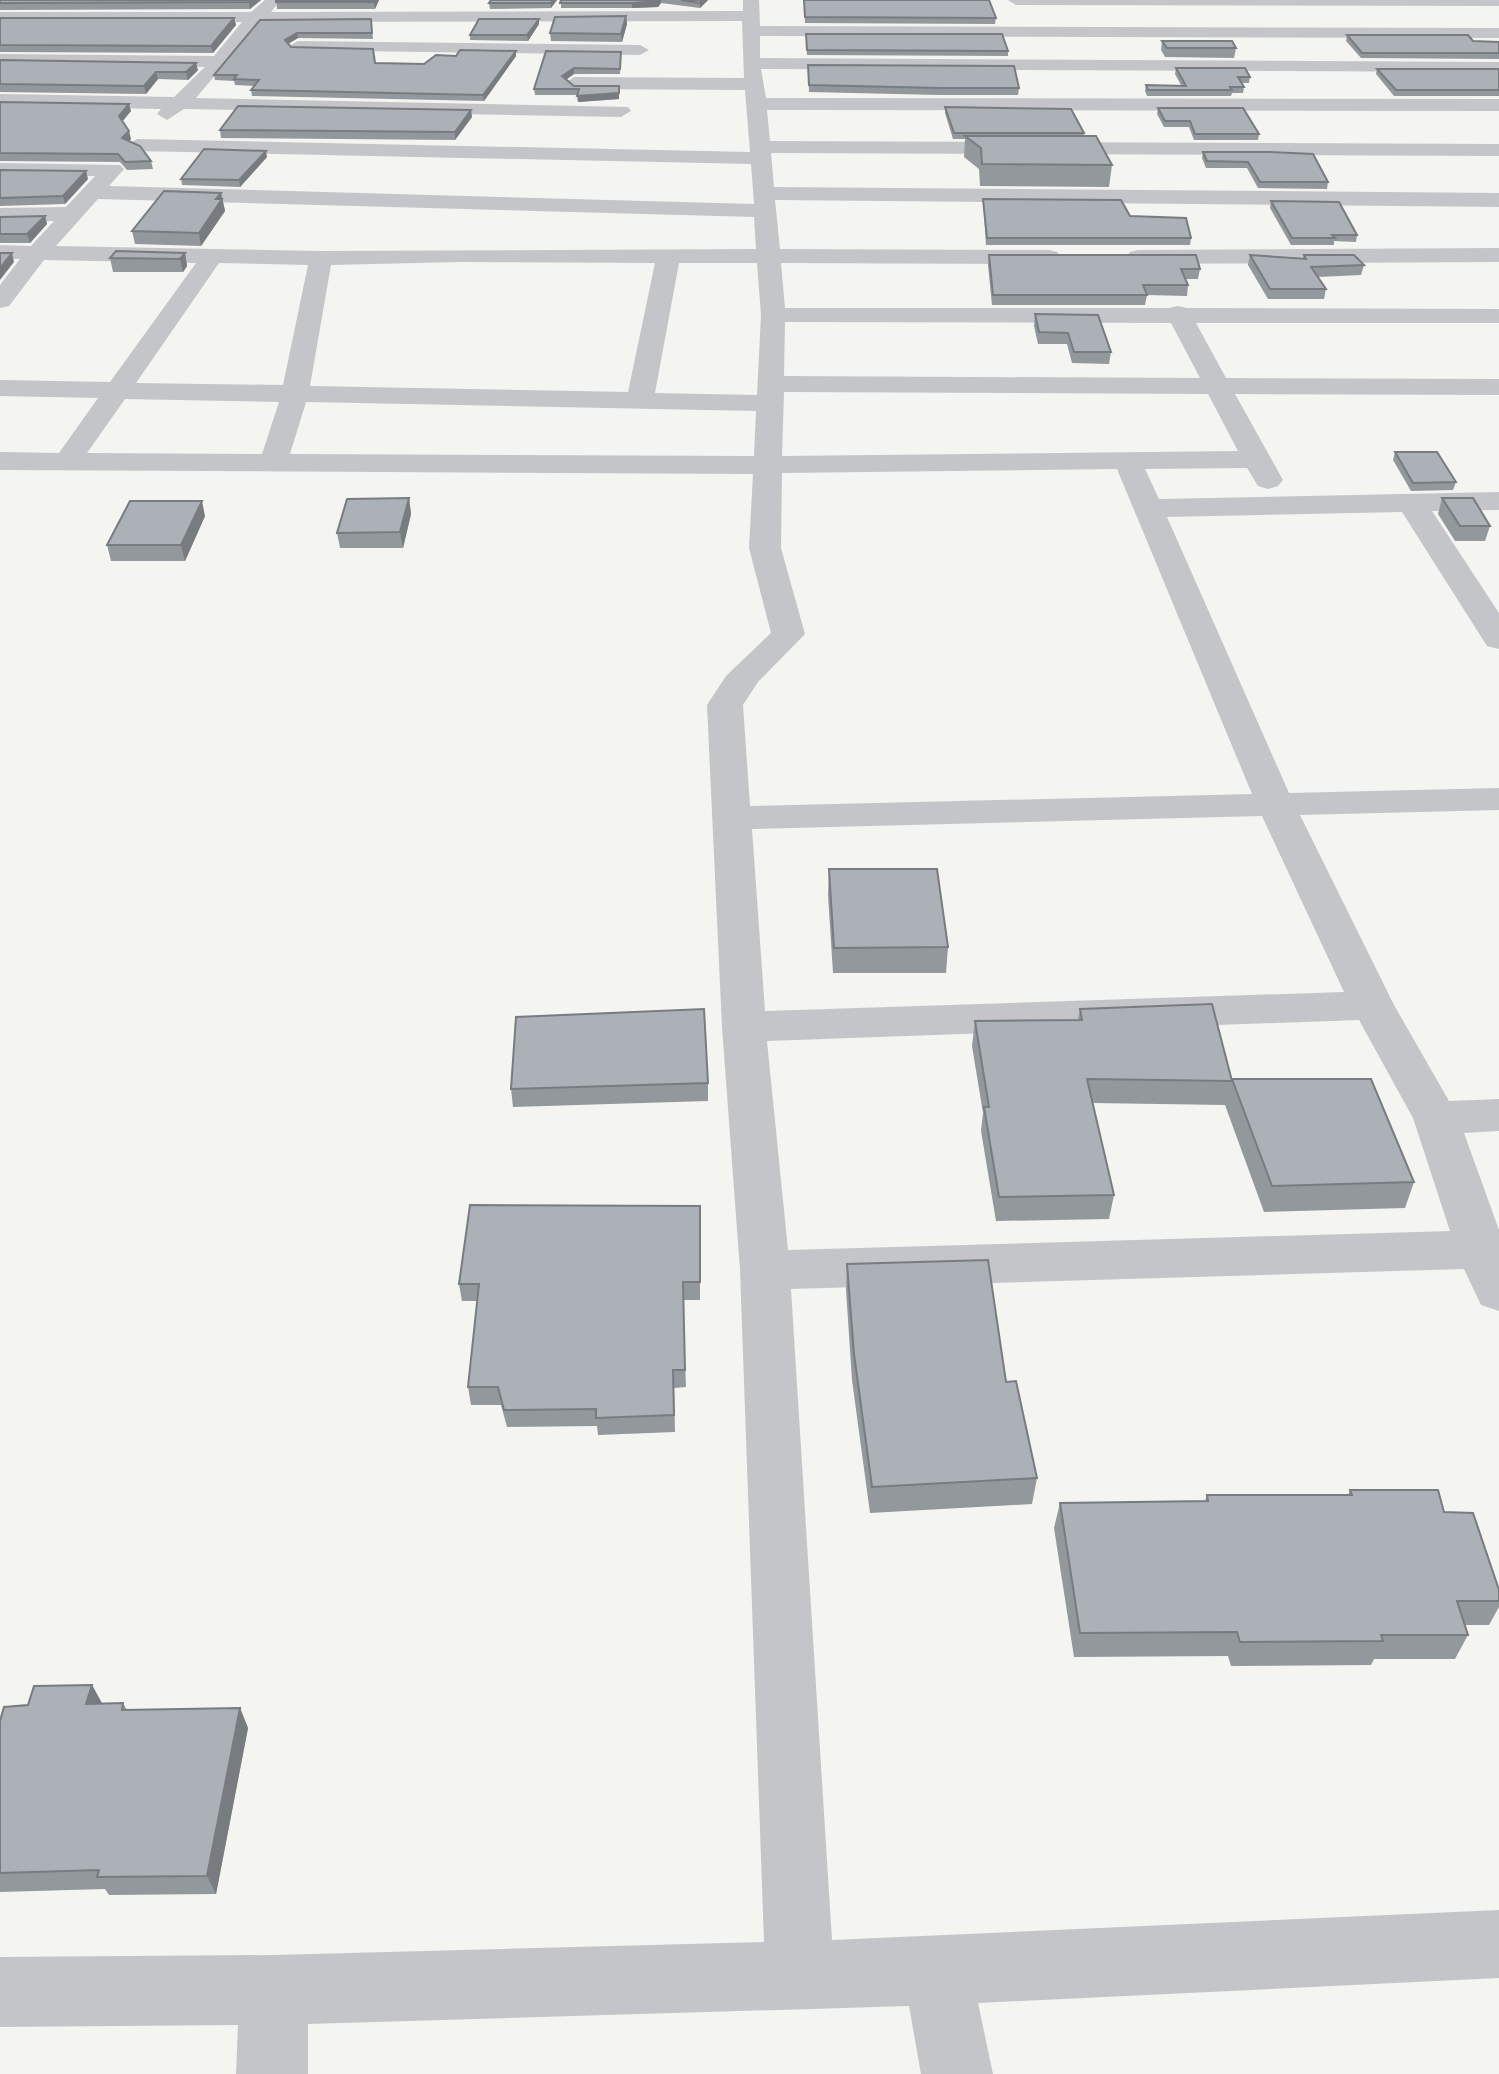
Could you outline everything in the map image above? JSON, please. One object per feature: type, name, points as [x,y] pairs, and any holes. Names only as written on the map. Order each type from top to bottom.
[{"type":"street","points":[[0,301],[39,251],[112,170],[204,80],[256,16],[274,0]]},
{"type":"street","points":[[1016,0],[1499,1]]},
{"type":"street","points":[[1271,0],[1366,150],[1496,319]]},
{"type":"street","points":[[4,20],[256,16],[751,16],[835,32],[1499,33]]},
{"type":"street","points":[[599,155],[632,84],[649,16]]},
{"type":"street","points":[[751,16],[773,315],[765,548],[788,634],[748,670],[733,688],[725,705],[744,1027],[765,1270],[800,1973]]},
{"type":"street","points":[[835,32],[839,63]]},
{"type":"street","points":[[985,32],[996,64]]},
{"type":"street","points":[[1147,32],[1163,65]]},
{"type":"street","points":[[0,41],[640,50]]},
{"type":"street","points":[[0,59],[218,62]]},
{"type":"street","points":[[553,83],[754,84],[839,63],[1499,67]]},
{"type":"street","points":[[204,80],[236,80]]},
{"type":"street","points":[[329,106],[346,81]]},
{"type":"street","points":[[754,84],[952,149],[1131,196],[1499,200]]},
{"type":"street","points":[[0,100],[621,111]]},
{"type":"street","points":[[25,118],[45,101]]},
{"type":"street","points":[[82,124],[102,102]]},
{"type":"street","points":[[95,192],[484,202],[764,202],[952,149],[1336,106],[1499,105]]},
{"type":"street","points":[[137,145],[599,155],[1110,148],[1499,150]]},
{"type":"street","points":[[11,169],[38,147]]},
{"type":"street","points":[[254,196],[288,148]]},
{"type":"street","points":[[1110,148],[1131,196]]},
{"type":"street","points":[[11,169],[112,170]]},
{"type":"street","points":[[459,255],[484,202]]},
{"type":"street","points":[[0,215],[74,214]]},
{"type":"street","points":[[0,252],[321,258],[459,255],[1070,257]]},
{"type":"street","points":[[68,460],[213,255]]},
{"type":"street","points":[[1117,257],[1499,255]]},
{"type":"street","points":[[640,401],[668,257]]},
{"type":"street","points":[[273,464],[295,394],[321,258]]},
{"type":"street","points":[[773,315],[1178,313],[1496,319]]},
{"type":"street","points":[[1178,313],[1220,386],[1279,504]]},
{"type":"street","points":[[0,388],[640,401],[769,393],[1220,386],[1499,387]]},
{"type":"street","points":[[0,461],[767,465],[1257,459]]},
{"type":"street","points":[[765,1270],[1490,1270],[1436,1118],[1372,1005],[1275,803],[1127,460]]},
{"type":"street","points":[[1148,508],[1499,501]]},
{"type":"street","points":[[1411,502],[1499,639]]},
{"type":"street","points":[[732,818],[1499,799]]},
{"type":"street","points":[[744,1027],[1372,1005]]},
{"type":"street","points":[[1436,1118],[1499,1115]]},
{"type":"street","points":[[0,1992],[273,1990],[937,1971],[1499,1944]]},
{"type":"street","points":[[937,1971],[957,2074]]},
{"type":"street","points":[[272,2074],[273,1990]]},
{"type":"building","points":[[0,0],[252,0],[0,3]]},
{"type":"building","points":[[276,0],[375,0],[276,2]]},
{"type":"building","points":[[491,0],[553,0],[551,3],[489,3]]},
{"type":"building","points":[[561,0],[659,0],[560,3]]},
{"type":"building","points":[[804,0],[989,0],[996,18],[805,17]]},
{"type":"building","points":[[626,16],[621,34],[550,33],[555,17]]},
{"type":"building","points":[[0,18],[234,18],[211,46],[0,45]]},
{"type":"building","points":[[371,19],[372,33],[297,33],[285,40],[291,47],[373,49],[375,63],[424,64],[436,55],[456,56],[460,50],[516,51],[483,95],[251,90],[259,80],[234,79],[237,75],[214,75],[260,20]]},
{"type":"building","points":[[479,19],[539,19],[527,35],[470,35]]},
{"type":"building","points":[[806,34],[1002,34],[1008,51],[807,50]]},
{"type":"building","points":[[1347,35],[1468,35],[1473,41],[1499,42],[1499,53],[1362,53]]},
{"type":"building","points":[[1162,41],[1232,41],[1236,48],[1167,48]]},
{"type":"building","points":[[546,51],[621,52],[620,69],[574,68],[562,76],[574,86],[619,86],[619,93],[577,96],[579,89],[534,89]]},
{"type":"building","points":[[0,60],[196,63],[186,72],[156,72],[144,86],[0,84]]},
{"type":"building","points":[[808,65],[1014,66],[1019,88],[809,85]]},
{"type":"building","points":[[1176,68],[1245,68],[1250,77],[1238,77],[1244,87],[1230,87],[1232,90],[1148,90],[1146,85],[1186,86]]},
{"type":"building","points":[[1377,69],[1499,69],[1499,90],[1396,90]]},
{"type":"building","points":[[0,102],[129,104],[119,116],[129,131],[122,138],[140,146],[151,161],[125,162],[118,154],[0,153]]},
{"type":"building","points":[[238,106],[471,110],[455,132],[220,130]]},
{"type":"building","points":[[945,107],[1071,109],[1084,133],[954,133]]},
{"type":"building","points":[[1158,108],[1243,108],[1259,134],[1195,134],[1190,121],[1165,121]]},
{"type":"building","points":[[965,136],[1096,136],[1112,165],[982,164],[981,148]]},
{"type":"building","points":[[204,149],[266,151],[239,180],[181,179]]},
{"type":"building","points":[[1203,152],[1313,154],[1328,182],[1260,182],[1248,162],[1207,161]]},
{"type":"building","points":[[0,170],[86,171],[63,196],[0,198]]},
{"type":"building","points":[[164,191],[221,193],[216,199],[222,199],[199,233],[132,231]]},
{"type":"building","points":[[983,199],[1121,200],[1130,216],[1186,218],[1191,238],[987,238]]},
{"type":"building","points":[[1271,201],[1339,202],[1357,235],[1292,238]]},
{"type":"building","points":[[45,216],[27,234],[0,234],[0,217]]},
{"type":"building","points":[[116,251],[185,253],[180,259],[110,258]]},
{"type":"building","points":[[0,253],[12,253],[0,268]]},
{"type":"building","points":[[989,255],[1196,255],[1200,269],[1181,269],[1188,285],[1143,285],[1147,295],[993,295]]},
{"type":"building","points":[[1250,255],[1306,259],[1304,255],[1354,255],[1364,265],[1311,267],[1326,289],[1270,289]]},
{"type":"building","points":[[1035,314],[1098,315],[1111,352],[1074,352],[1068,333],[1039,332]]},
{"type":"building","points":[[1395,452],[1437,452],[1456,482],[1413,483]]},
{"type":"building","points":[[409,498],[400,532],[337,533],[347,499]]},
{"type":"building","points":[[1442,498],[1473,498],[1490,526],[1460,526]]},
{"type":"building","points":[[130,501],[202,501],[181,545],[107,545]]},
{"type":"building","points":[[829,869],[937,869],[948,947],[834,948]]},
{"type":"building","points":[[1212,1004],[1232,1081],[1087,1079],[1114,1195],[999,1197],[984,1107],[989,1107],[975,1021],[1082,1020],[1080,1009]]},
{"type":"building","points":[[704,1009],[708,1083],[511,1089],[516,1017]]},
{"type":"building","points":[[1232,1079],[1371,1079],[1414,1182],[1272,1186]]},
{"type":"building","points":[[470,1205],[700,1206],[700,1282],[683,1282],[685,1370],[673,1370],[674,1415],[596,1418],[596,1409],[504,1410],[498,1387],[468,1387],[479,1284],[459,1284]]},
{"type":"building","points":[[988,1260],[1006,1382],[1016,1381],[1037,1478],[872,1487],[854,1354],[847,1264]]},
{"type":"building","points":[[1350,1490],[1438,1490],[1444,1512],[1473,1513],[1499,1590],[1499,1601],[1457,1601],[1468,1635],[1381,1635],[1383,1641],[1240,1642],[1237,1632],[1080,1633],[1060,1503],[1208,1501],[1207,1495],[1352,1495]]},
{"type":"building","points":[[92,1685],[86,1704],[123,1703],[122,1710],[240,1708],[207,1876],[97,1877],[99,1870],[0,1873],[0,1721],[4,1707],[28,1705],[34,1686]]}]
